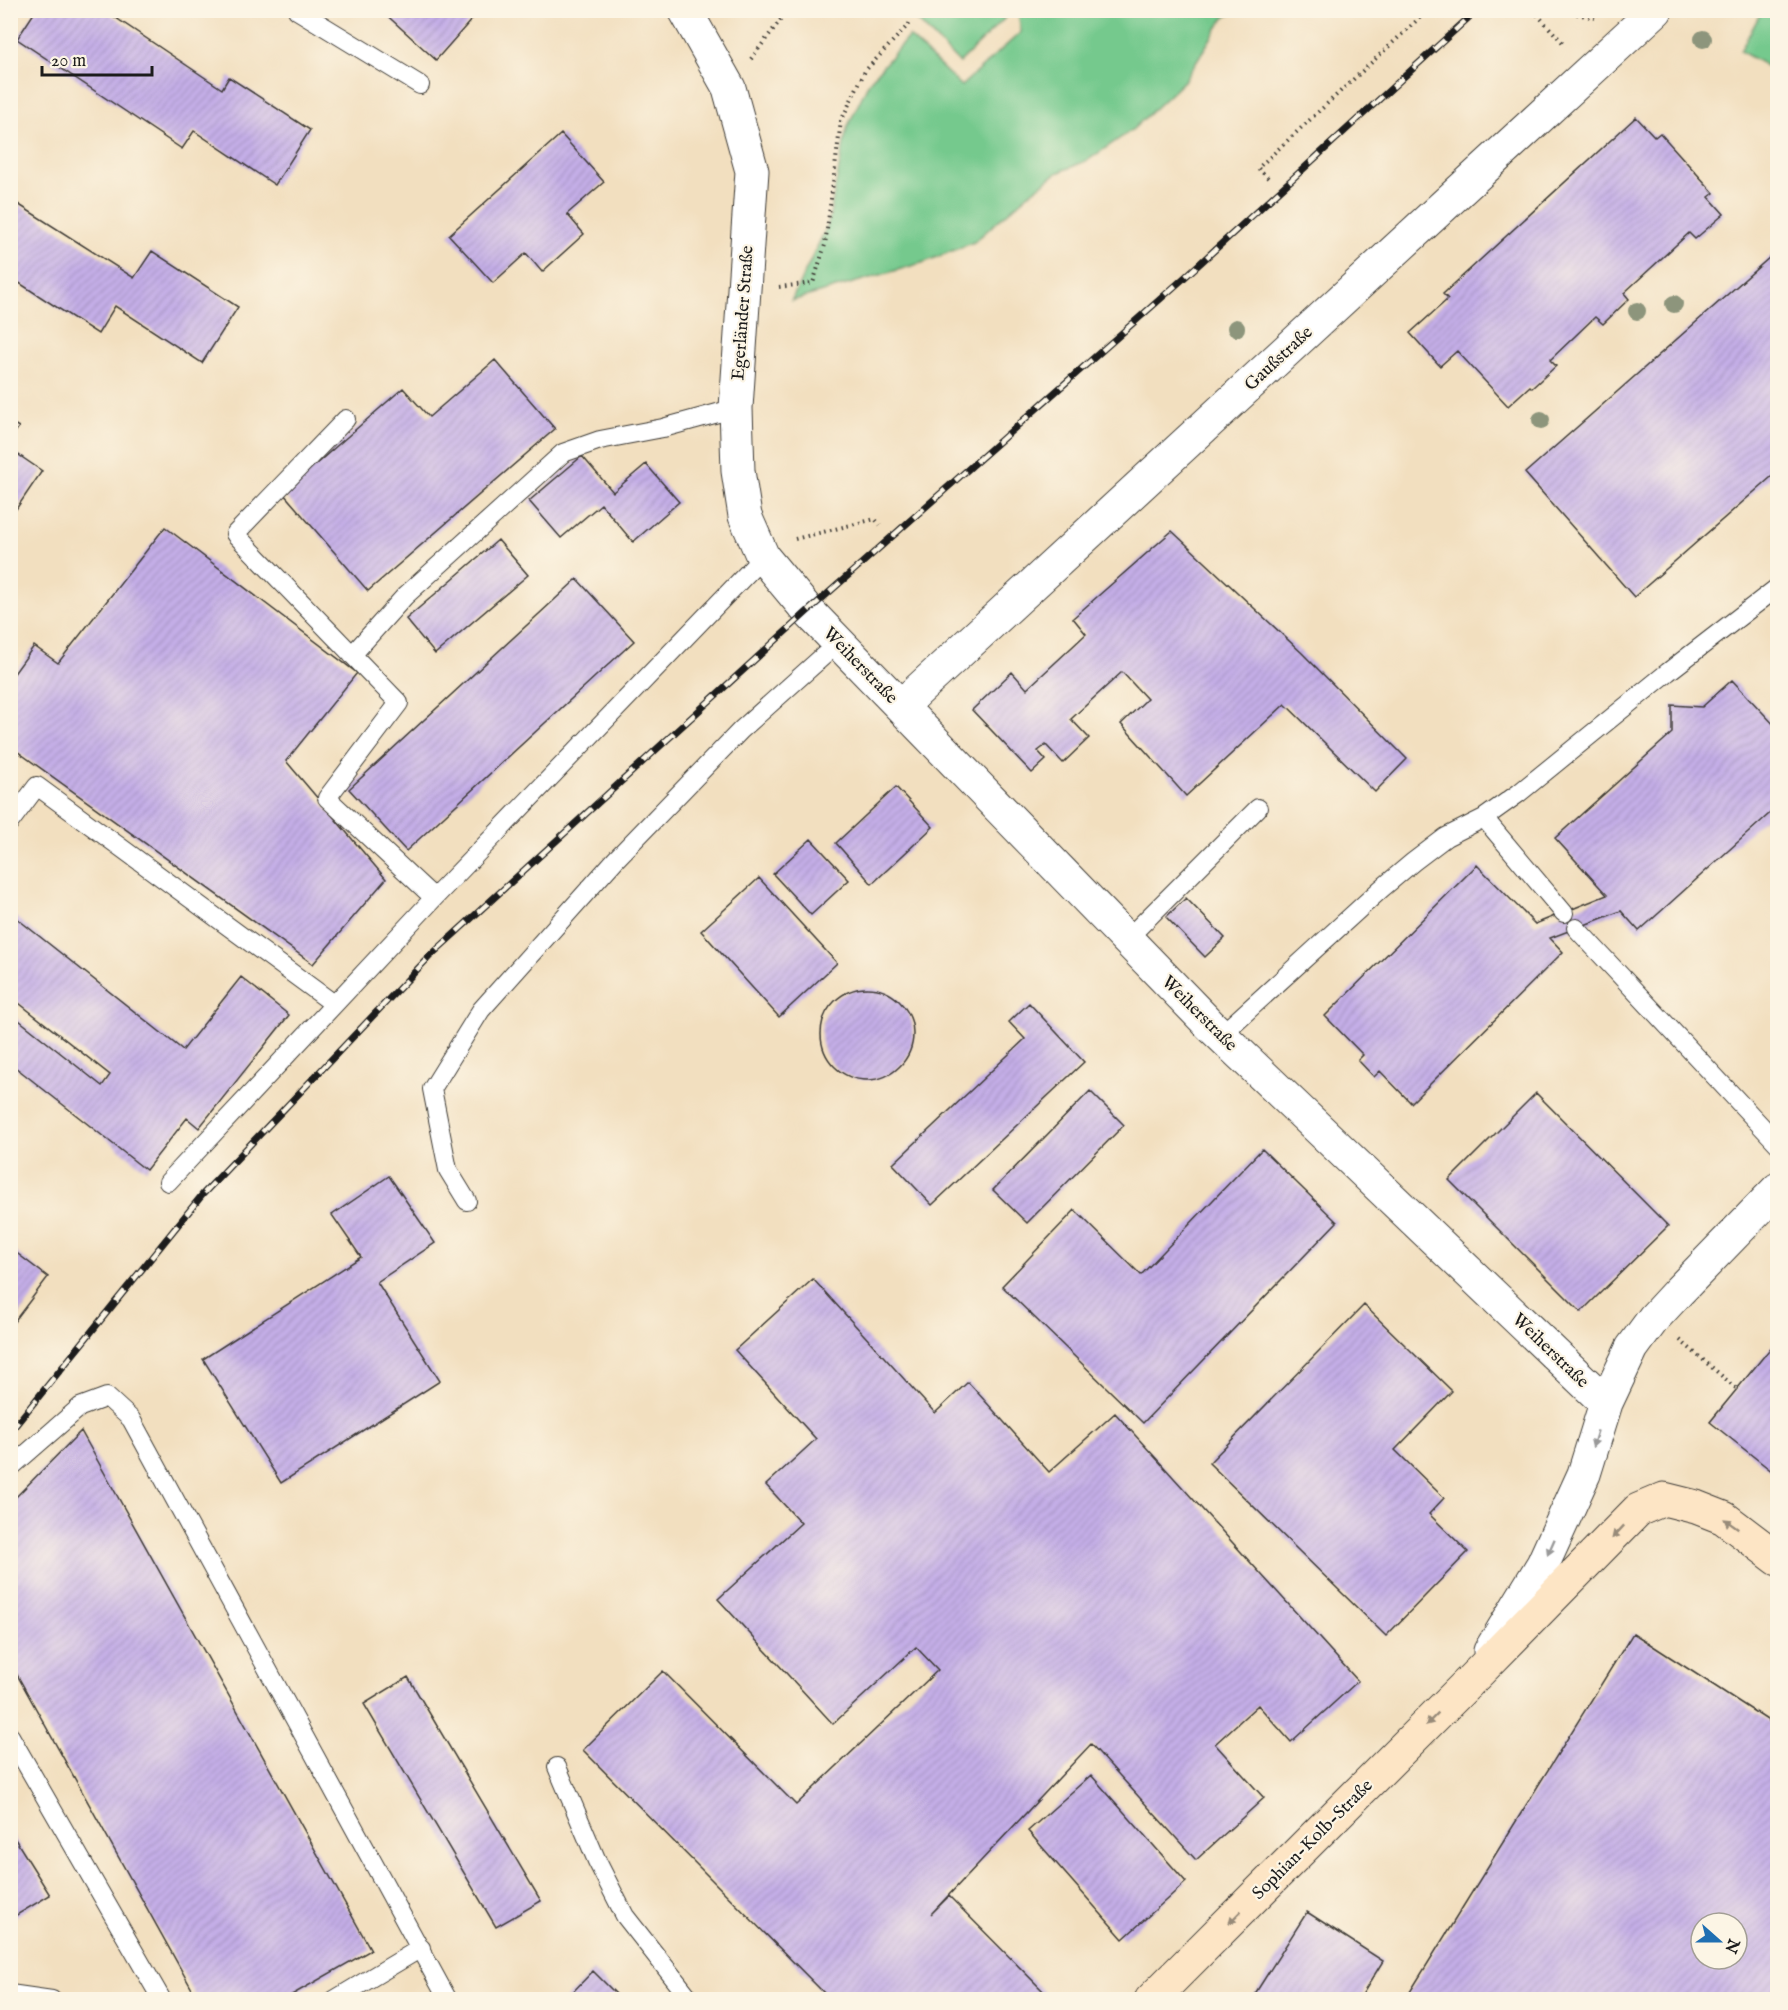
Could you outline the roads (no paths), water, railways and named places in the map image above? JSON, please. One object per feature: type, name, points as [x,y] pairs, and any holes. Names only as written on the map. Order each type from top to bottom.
[{"type":"main road","points":[[1473,1678],[1638,1510],[1664,1499],[1696,1507],[1724,1518],[1778,1559]]},
{"type":"main road","name":"Sophian-Kolb-Straße","points":[[1151,2000],[1473,1678]]},
{"type":"street","name":"Egerländer Straße","points":[[685,10],[729,88],[752,171],[736,408],[738,471],[745,516],[764,557],[808,611]]},
{"type":"street","name":"Gaußstraße","points":[[901,706],[1656,10]]},
{"type":"street","name":"Weiherstraße","points":[[808,611],[1221,1035],[1606,1403]]},
{"type":"street","points":[[1473,1678],[1543,1564],[1584,1474],[1606,1403],[1632,1348],[1654,1318],[1778,1189]]},
{"type":"lane","points":[[297,10],[420,85]]},
{"type":"lane","points":[[352,655],[405,596],[563,453],[600,440],[663,428],[736,408]]},
{"type":"lane","points":[[346,419],[235,534],[399,704],[327,798],[434,898]]},
{"type":"lane","points":[[168,1182],[434,898],[764,557]]},
{"type":"lane","points":[[1221,1035],[1413,862],[1446,837],[1484,818],[1519,793],[1668,672],[1778,587]]},
{"type":"lane","points":[[467,1201],[448,1170],[432,1089],[481,1010],[616,859],[741,730],[839,642]]},
{"type":"lane","points":[[10,822],[37,786],[334,1004]]},
{"type":"lane","points":[[1127,939],[1258,808]]},
{"type":"lane","points":[[1484,818],[1564,913]]},
{"type":"lane","points":[[1576,928],[1778,1144]]},
{"type":"lane","points":[[10,1468],[80,1407],[107,1397],[131,1419],[448,2000]]},
{"type":"lane","points":[[10,1736],[162,2000]]},
{"type":"lane","points":[[558,1767],[597,1861],[625,1916],[691,2000]]},
{"type":"lane","points":[[334,2000],[421,1948]]},
{"type":"lane","points":[[10,1994],[52,2000]]},
{"type":"railway","points":[[10,1432],[203,1194],[429,957],[808,611],[1184,278],[1477,10]]}]
